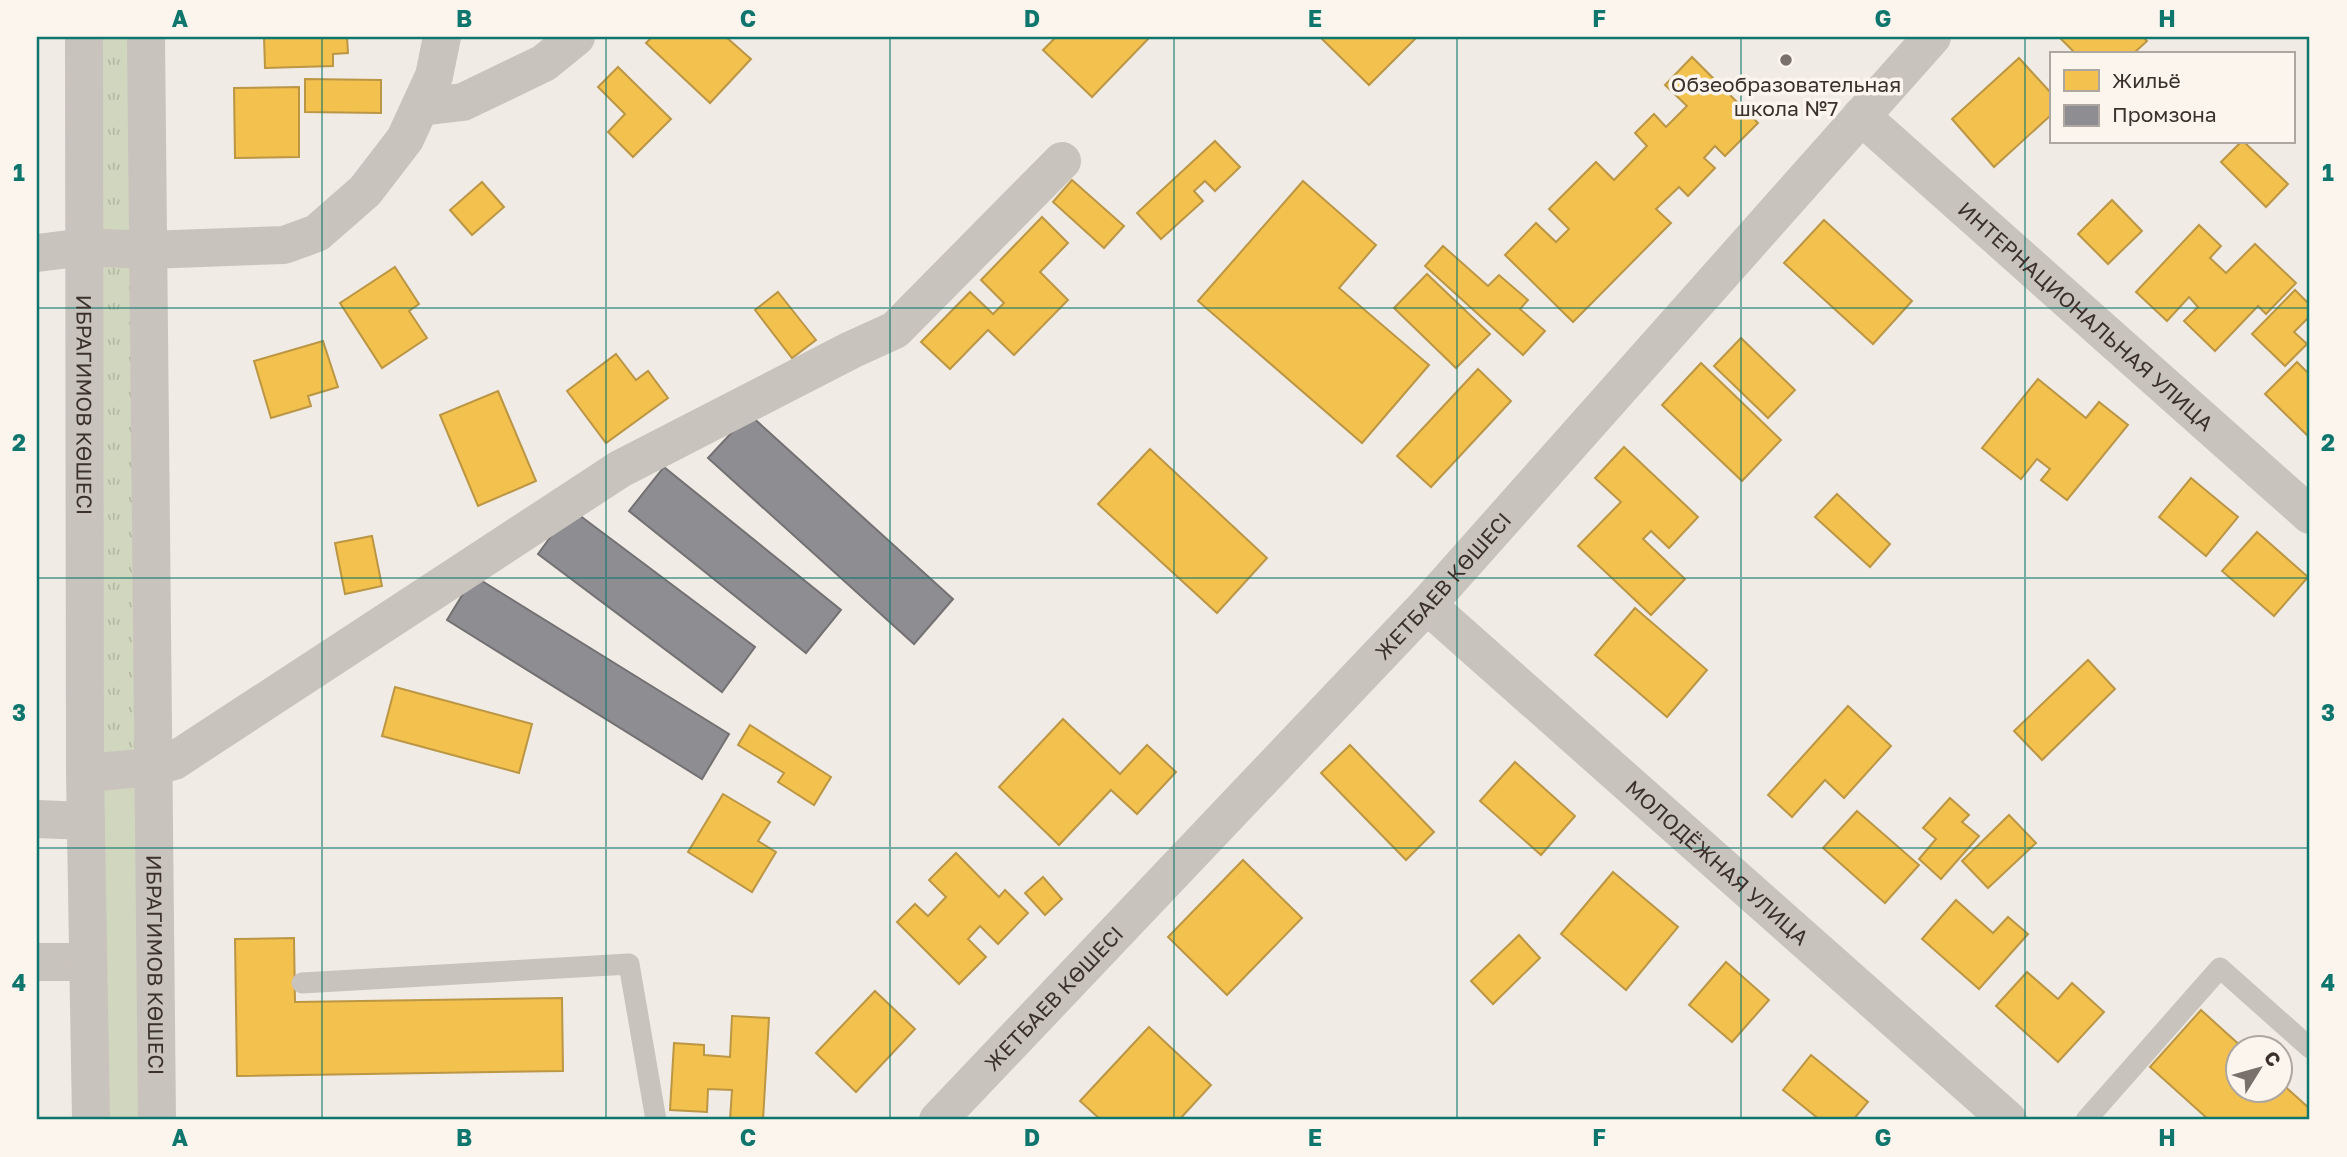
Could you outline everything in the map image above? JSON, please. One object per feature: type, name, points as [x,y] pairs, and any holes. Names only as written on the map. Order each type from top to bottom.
[{"type":"street","name":"ИБРАГИМОВ КӨШЕСІ","points":[[84,37],[85,773],[91,1120]]},
{"type":"street","name":"ИБРАГИМОВ КӨШЕСІ","points":[[146,37],[157,1120]]},
{"type":"street","points":[[37,253],[85,247],[148,250],[284,245],[317,233],[365,191],[405,139],[434,76],[442,37]]},
{"type":"street","points":[[420,107],[463,102],[544,63],[576,37]]},
{"type":"street","name":"ЖЕТБАЕВ КӨШЕСІ","points":[[938,1120],[1427,605],[1932,37]]},
{"type":"street","name":"ИНТЕРНАЦИОНАЛЬНАЯ УЛИЦА","points":[[1861,117],[2310,515]]},
{"type":"street","points":[[85,773],[153,767],[174,761],[620,470],[851,350],[895,330],[1062,160]]},
{"type":"street","name":"МОЛОДЁЖНАЯ УЛИЦА","points":[[1427,605],[2008,1120]]},
{"type":"street","points":[[37,819],[86,821]]},
{"type":"street","points":[[37,962],[89,962]]},
{"type":"lane","points":[[302,983],[629,964],[656,1120]]},
{"type":"lane","points":[[2086,1120],[2220,968],[2310,1048]]},
{"type":"green space","points":[[88,37],[136,37],[142,764],[91,767]]},
{"type":"green space","points":[[140,777],[146,1120],[96,1120],[93,779]]},
{"type":"building: Жильё","points":[[264,37],[347,37],[348,53],[333,54],[333,66],[265,68]]},
{"type":"building: Жильё","points":[[652,37],[726,37],[751,59],[710,103],[646,43]]},
{"type":"building: Жильё","points":[[1056,37],[1150,37],[1092,97],[1043,50]]},
{"type":"building: Жильё","points":[[1320,37],[1417,37],[1369,85]]},
{"type":"building: Жильё","points":[[2059,37],[2143,37],[2147,41],[2135,52],[2074,52]]},
{"type":"building: Жильё","points":[[1692,57],[1758,123],[1725,156],[1715,146],[1704,158],[1715,168],[1688,196],[1679,187],[1656,209],[1671,223],[1573,322],[1505,255],[1536,223],[1556,242],[1569,229],[1549,209],[1596,162],[1614,180],[1647,146],[1635,133],[1654,114],[1666,127],[1687,106],[1665,85]]},
{"type":"building: Жильё","points":[[2019,58],[2050,92],[2050,116],[1994,167],[1952,119]]},
{"type":"building: Жильё","points":[[618,67],[671,119],[633,157],[608,132],[625,114],[598,87]]},
{"type":"building: Жильё","points":[[305,79],[381,80],[381,113],[305,112]]},
{"type":"building: Жильё","points":[[299,87],[299,157],[235,158],[234,88]]},
{"type":"building: Жильё","points":[[1215,141],[1240,167],[1215,191],[1205,181],[1194,191],[1203,201],[1161,239],[1137,213]]},
{"type":"building: Жильё","points":[[2239,144],[2246,144],[2288,184],[2266,207],[2221,162]]},
{"type":"building: Жильё","points":[[1072,180],[1124,226],[1104,248],[1053,202]]},
{"type":"building: Жильё","points":[[1303,181],[1376,245],[1339,288],[1429,365],[1362,443],[1198,301]]},
{"type":"building: Жильё","points":[[482,182],[504,207],[472,235],[450,210]]},
{"type":"building: Жильё","points":[[2112,200],[2142,231],[2108,264],[2078,234]]},
{"type":"building: Жильё","points":[[1042,217],[1068,243],[1040,272],[1068,300],[1014,355],[988,330],[950,369],[921,342],[970,292],[993,314],[1004,303],[981,280]]},
{"type":"building: Жильё","points":[[1824,220],[1912,301],[1873,344],[1784,263]]},
{"type":"building: Жильё","points":[[2199,225],[2221,246],[2210,258],[2226,273],[2255,244],[2296,283],[2266,314],[2258,306],[2215,351],[2184,321],[2198,307],[2189,297],[2167,321],[2136,292]]},
{"type":"building: Жильё","points":[[1443,246],[1488,286],[1499,275],[1528,300],[1520,309],[1545,331],[1523,355],[1425,266]]},
{"type":"building: Жильё","points":[[395,267],[419,304],[409,311],[427,338],[382,368],[340,303]]},
{"type":"building: Жильё","points":[[1427,274],[1490,334],[1456,368],[1394,308]]},
{"type":"building: Жильё","points":[[2295,290],[2310,305],[2310,316],[2294,332],[2307,344],[2285,366],[2252,334]]},
{"type":"building: Жильё","points":[[778,292],[816,340],[792,358],[755,310]]},
{"type":"building: Жильё","points":[[1741,338],[1795,390],[1768,418],[1714,366]]},
{"type":"building: Жильё","points":[[323,341],[338,387],[308,396],[311,406],[271,418],[254,361]]},
{"type":"building: Жильё","points":[[616,354],[636,380],[648,371],[668,398],[606,443],[567,391]]},
{"type":"building: Жильё","points":[[2297,362],[2310,375],[2310,438],[2265,394]]},
{"type":"building: Жильё","points":[[1701,363],[1781,440],[1742,481],[1662,405]]},
{"type":"building: Жильё","points":[[1478,369],[1511,401],[1431,487],[1397,456]]},
{"type":"building: Жильё","points":[[2038,379],[2086,418],[2099,402],[2128,425],[2067,500],[2041,480],[2050,469],[2037,459],[2021,479],[1982,448]]},
{"type":"building: Жильё","points":[[498,391],[536,481],[478,506],[440,415]]},
{"type":"building: Жильё","points":[[1624,447],[1698,517],[1669,548],[1651,531],[1643,539],[1685,579],[1651,615],[1578,546],[1621,502],[1595,478]]},
{"type":"building: Жильё","points":[[1150,449],[1267,558],[1217,613],[1098,504]]},
{"type":"building: Жильё","points":[[2191,478],[2238,517],[2206,556],[2159,517]]},
{"type":"building: Жильё","points":[[1837,494],[1890,544],[1870,567],[1815,517]]},
{"type":"building: Жильё","points":[[2257,532],[2308,577],[2274,616],[2222,571]]},
{"type":"building: Жильё","points":[[372,536],[382,586],[345,594],[335,543]]},
{"type":"building: Жильё","points":[[1635,608],[1707,670],[1667,717],[1595,655]]},
{"type":"building: Жильё","points":[[2088,660],[2115,689],[2042,760],[2014,731]]},
{"type":"building: Жильё","points":[[395,687],[532,724],[519,773],[382,736]]},
{"type":"building: Жильё","points":[[1848,706],[1891,746],[1844,798],[1825,780],[1792,817],[1768,795]]},
{"type":"building: Жильё","points":[[1063,719],[1120,774],[1147,745],[1176,772],[1137,814],[1111,790],[1059,845],[999,787]]},
{"type":"building: Жильё","points":[[750,725],[831,777],[814,805],[778,782],[784,773],[738,745]]},
{"type":"building: Жильё","points":[[1350,745],[1434,832],[1406,860],[1321,773]]},
{"type":"building: Жильё","points":[[1515,762],[1575,816],[1541,855],[1480,801]]},
{"type":"building: Жильё","points":[[723,794],[770,822],[758,841],[776,852],[752,892],[688,852]]},
{"type":"building: Жильё","points":[[1950,798],[1969,815],[1962,822],[1979,836],[1941,879],[1919,859],[1936,839],[1923,828]]},
{"type":"building: Жильё","points":[[1857,811],[1919,865],[1885,903],[1823,848]]},
{"type":"building: Жильё","points":[[2009,815],[2036,843],[1988,888],[1962,861]]},
{"type":"building: Жильё","points":[[956,853],[999,897],[1005,890],[1028,913],[998,944],[980,926],[968,939],[986,957],[959,984],[897,922],[915,904],[928,916],[946,897],[929,880]]},
{"type":"building: Жильё","points":[[1243,860],[1302,918],[1227,995],[1168,937]]},
{"type":"building: Жильё","points":[[1613,872],[1678,927],[1626,990],[1561,934]]},
{"type":"building: Жильё","points":[[1043,877],[1062,899],[1045,915],[1025,893]]},
{"type":"building: Жильё","points":[[1956,900],[1993,933],[2008,917],[2028,934],[1979,989],[1922,939]]},
{"type":"building: Жильё","points":[[1519,935],[1540,958],[1493,1004],[1471,981]]},
{"type":"building: Жильё","points":[[294,938],[295,1002],[562,998],[563,1071],[237,1076],[235,939]]},
{"type":"building: Жильё","points":[[1726,962],[1769,1000],[1732,1042],[1689,1005]]},
{"type":"building: Жильё","points":[[2027,972],[2058,999],[2072,983],[2104,1012],[2058,1062],[1996,1006]]},
{"type":"building: Жильё","points":[[875,991],[915,1029],[856,1092],[816,1053]]},
{"type":"building: Жильё","points":[[2201,1010],[2228,1034],[2224,1034],[2224,1104],[2294,1104],[2294,1095],[2310,1109],[2310,1120],[2209,1120],[2150,1067]]},
{"type":"building: Жильё","points":[[732,1016],[769,1018],[763,1120],[730,1120],[732,1090],[708,1089],[707,1112],[670,1110],[674,1043],[704,1045],[704,1055],[730,1057]]},
{"type":"building: Жильё","points":[[1149,1027],[1211,1085],[1179,1120],[1101,1120],[1080,1101]]},
{"type":"building: Жильё","points":[[1811,1055],[1868,1102],[1853,1120],[1820,1120],[1783,1090]]},
{"type":"building: Промзона","points":[[749,414],[953,599],[914,644],[708,458]]},
{"type":"building: Промзона","points":[[664,467],[841,610],[806,653],[629,511]]},
{"type":"building: Промзона","points":[[571,509],[755,647],[722,692],[538,554]]},
{"type":"building: Промзона","points":[[474,576],[729,734],[702,779],[447,620]]},
{"type":"place","name":"Обзеобразовательная школа №7","points":[[1786,60]]}]
